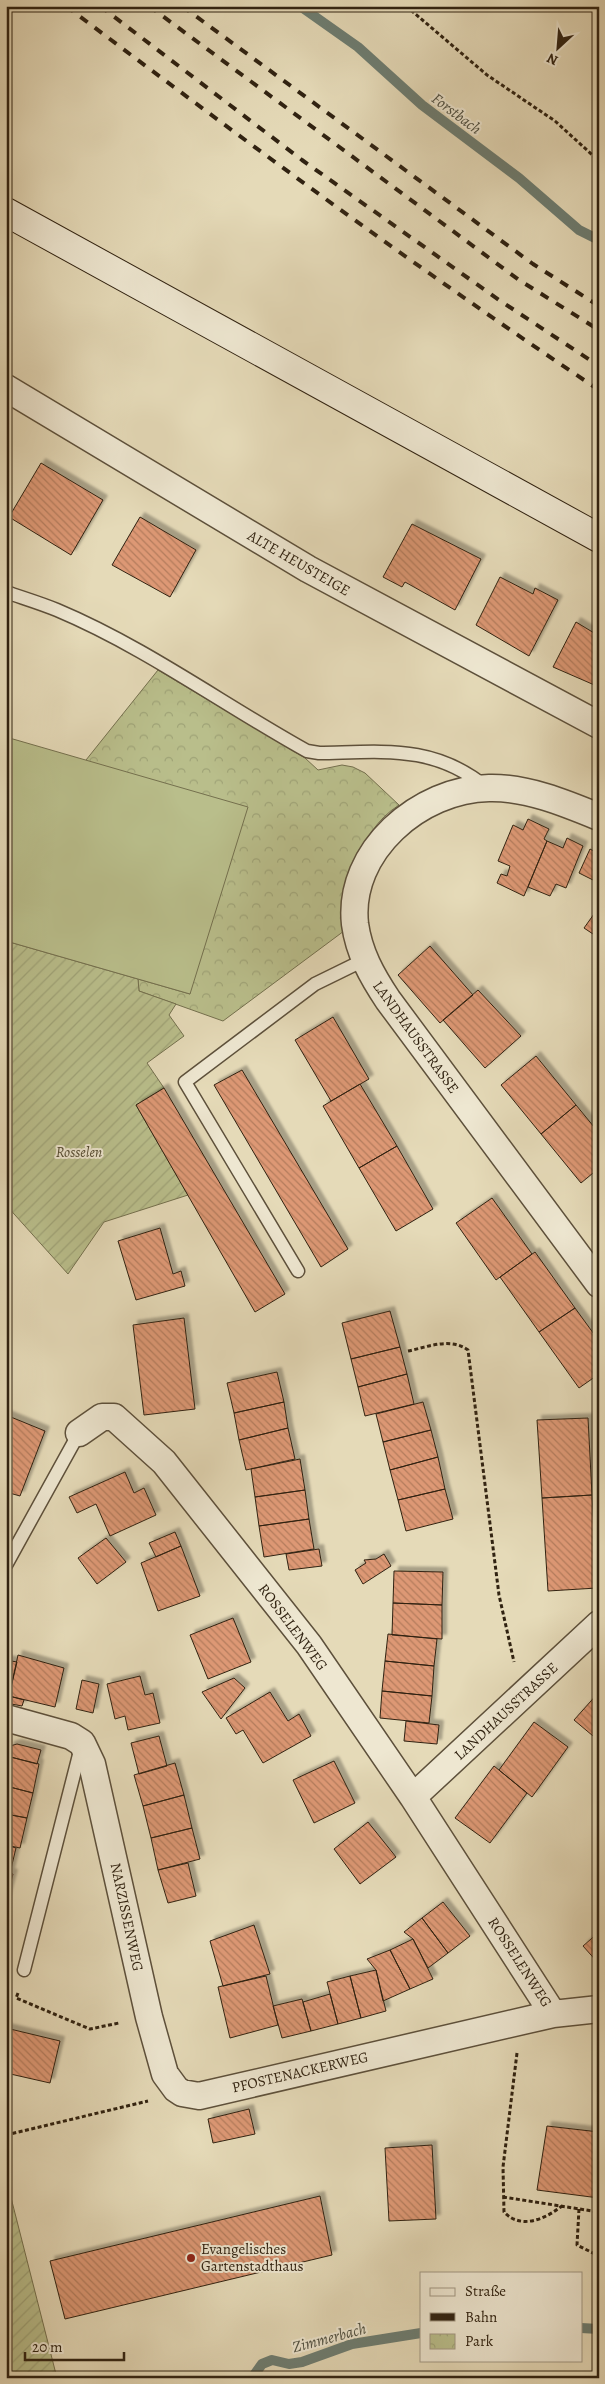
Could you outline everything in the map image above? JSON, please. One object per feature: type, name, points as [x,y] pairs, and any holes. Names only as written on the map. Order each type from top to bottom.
[{"type":"main road","points":[[6,212],[599,538]]},
{"type":"street","name":"ALTE HEUSTEIGE","points":[[6,388],[308,569],[599,725]]},
{"type":"street","name":"LANDHAUSSTRASSE","points":[[599,817],[550,799],[519,791],[487,788],[462,792],[420,808],[403,818],[380,842],[365,870],[356,906],[356,932],[364,960],[388,1000],[599,1284]]},
{"type":"street","name":"ROSSELENWEG","points":[[79,1433],[102,1417],[114,1417],[164,1462],[309,1645],[413,1797],[553,2014]]},
{"type":"street","name":"LANDHAUSSTRASSE","points":[[413,1797],[599,1624]]},
{"type":"street","points":[[6,1718],[57,1731],[82,1743]]},
{"type":"street","name":"NARZISSENWEG","points":[[82,1743],[97,1780],[149,2016],[165,2074],[176,2089]]},
{"type":"street","name":"PFOSTENACKERWEG","points":[[176,2089],[190,2096],[199,2096],[553,2014],[599,2010]]},
{"type":"lane","points":[[6,592],[56,610],[94,628],[150,658],[307,750],[319,752],[405,752],[421,755],[458,766],[487,788]]},
{"type":"lane","points":[[298,1271],[185,1082],[315,984],[364,960]]},
{"type":"lane","name":"ROSSELENWEG","points":[[6,1565],[79,1433]]},
{"type":"lane","points":[[24,1970],[82,1743]]},
{"type":"path","points":[[406,6],[487,75],[555,121],[599,161]]},
{"type":"path","points":[[408,1352],[447,1343],[460,1344],[468,1350],[499,1595],[522,1696]]},
{"type":"path","points":[[21,1986],[16,1998],[90,2029],[149,2016]]},
{"type":"path","points":[[518,2022],[514,2082],[503,2167],[504,2212],[510,2219],[520,2222],[547,2218],[562,2206]]},
{"type":"path","points":[[6,2134],[152,2101],[176,2089]]},
{"type":"path","points":[[503,2197],[599,2212]]},
{"type":"path","points":[[579,2209],[577,2245],[599,2256]]},
{"type":"green space","points":[[158,670],[305,758],[318,770],[342,765],[353,767],[365,773],[399,805],[384,817],[364,845],[354,878],[344,931],[223,1021],[139,991],[138,979],[190,994],[86,760]]},
{"type":"green space","points":[[6,737],[248,807],[190,994],[6,941]]},
{"type":"green space","name":"Rosselen","points":[[6,941],[138,979],[139,991],[176,1004],[169,1015],[184,1036],[147,1063],[164,1088],[136,1105],[188,1195],[104,1222],[68,1274],[6,1205]]},
{"type":"green space","points":[[6,2178],[57,2378],[6,2378]]},
{"type":"building","points":[[41,463],[103,500],[71,555],[9,517]]},
{"type":"building","points":[[140,517],[196,550],[170,597],[112,565]]},
{"type":"building","points":[[412,524],[481,559],[455,610],[405,582],[402,587],[383,577]]},
{"type":"building","points":[[500,577],[533,594],[535,588],[558,600],[529,656],[476,625]]},
{"type":"building","points":[[576,622],[599,636],[599,687],[553,667]]},
{"type":"building","points":[[528,819],[549,829],[544,839],[547,841],[524,896],[497,883],[501,874],[507,876],[510,866],[498,861],[513,825],[523,830]]},
{"type":"building","points":[[567,838],[583,846],[566,888],[556,884],[550,896],[528,887],[547,841],[563,848]]},
{"type":"building","points":[[590,849],[599,854],[599,883],[579,873]]},
{"type":"building","points":[[599,907],[599,938],[584,928]]},
{"type":"building","points":[[430,946],[473,995],[440,1023],[398,975]]},
{"type":"building","points":[[478,990],[521,1036],[485,1068],[443,1020]]},
{"type":"building","points":[[333,1017],[369,1079],[331,1101],[295,1040]]},
{"type":"building","points":[[536,1056],[576,1105],[541,1134],[501,1085]]},
{"type":"building","points":[[242,1070],[348,1249],[321,1267],[214,1085]]},
{"type":"building","points":[[360,1084],[397,1146],[359,1168],[323,1106]]},
{"type":"building","points":[[164,1088],[285,1294],[255,1312],[136,1105]]},
{"type":"building","points":[[576,1105],[599,1133],[599,1168],[581,1183],[541,1134]]},
{"type":"building","points":[[397,1146],[433,1209],[396,1231],[359,1168]]},
{"type":"building","points":[[492,1198],[532,1254],[496,1280],[456,1223]]},
{"type":"building","points":[[160,1228],[173,1274],[181,1271],[185,1286],[136,1300],[118,1241]]},
{"type":"building","points":[[535,1252],[575,1308],[539,1332],[500,1277]]},
{"type":"building","points":[[575,1308],[599,1341],[599,1374],[579,1388],[539,1332]]},
{"type":"building","points":[[390,1311],[400,1347],[351,1359],[342,1323]]},
{"type":"building","points":[[184,1318],[195,1409],[144,1415],[133,1325]]},
{"type":"building","points":[[400,1347],[407,1374],[358,1387],[351,1359]]},
{"type":"building","points":[[277,1372],[284,1402],[234,1413],[227,1383]]},
{"type":"building","points":[[407,1374],[414,1404],[365,1416],[358,1387]]},
{"type":"building","points":[[284,1402],[288,1428],[239,1440],[234,1413]]},
{"type":"building","points":[[423,1402],[431,1430],[383,1442],[376,1414]]},
{"type":"building","points":[[6,1415],[45,1431],[20,1496],[6,1492]]},
{"type":"building","points":[[588,1418],[592,1495],[542,1498],[537,1420]]},
{"type":"building","points":[[288,1428],[295,1459],[246,1470],[239,1440]]},
{"type":"building","points":[[431,1430],[438,1457],[390,1470],[383,1442]]},
{"type":"building","points":[[438,1457],[445,1489],[398,1500],[390,1470]]},
{"type":"building","points":[[300,1459],[305,1490],[255,1497],[251,1469]]},
{"type":"building","points":[[125,1472],[134,1493],[144,1488],[156,1515],[110,1536],[96,1504],[77,1513],[69,1497]]},
{"type":"building","points":[[445,1489],[453,1519],[406,1531],[398,1500]]},
{"type":"building","points":[[305,1490],[309,1519],[259,1526],[255,1497]]},
{"type":"building","points":[[592,1495],[597,1588],[548,1591],[542,1498]]},
{"type":"building","points":[[309,1519],[314,1549],[264,1557],[259,1526]]},
{"type":"building","points":[[175,1532],[181,1546],[156,1557],[149,1543]]},
{"type":"building","points":[[106,1538],[126,1562],[97,1584],[78,1558]]},
{"type":"building","points":[[181,1546],[200,1596],[158,1611],[141,1563]]},
{"type":"building","points":[[319,1549],[322,1566],[289,1570],[286,1554]]},
{"type":"building","points":[[384,1554],[391,1566],[363,1584],[355,1570],[366,1563],[364,1560],[376,1559]]},
{"type":"building","points":[[394,1571],[443,1572],[442,1605],[393,1603]]},
{"type":"building","points":[[393,1603],[442,1605],[442,1639],[392,1635]]},
{"type":"building","points":[[233,1618],[251,1662],[208,1679],[190,1635]]},
{"type":"building","points":[[388,1634],[437,1639],[434,1666],[385,1661]]},
{"type":"building","points":[[18,1655],[64,1668],[55,1707],[9,1696]]},
{"type":"building","points":[[6,1660],[17,1662],[9,1696],[24,1700],[22,1706],[6,1703]]},
{"type":"building","points":[[385,1661],[434,1666],[432,1696],[382,1691]]},
{"type":"building","points":[[140,1676],[145,1695],[153,1693],[160,1723],[128,1730],[125,1716],[115,1719],[107,1684]]},
{"type":"building","points":[[234,1678],[245,1688],[221,1719],[202,1692]]},
{"type":"building","points":[[82,1680],[99,1684],[93,1713],[76,1709]]},
{"type":"building","points":[[382,1691],[432,1696],[429,1723],[380,1718]]},
{"type":"building","points":[[270,1692],[288,1721],[299,1714],[311,1736],[263,1763],[243,1730],[236,1734],[226,1718]]},
{"type":"building","points":[[599,1692],[599,1741],[574,1720]]},
{"type":"building","points":[[406,1721],[439,1725],[437,1744],[404,1741]]},
{"type":"building","points":[[534,1722],[568,1747],[532,1797],[499,1770]]},
{"type":"building","points":[[159,1736],[167,1766],[139,1774],[131,1743]]},
{"type":"building","points":[[17,1744],[41,1750],[37,1764],[7,1756],[10,1746]]},
{"type":"building","points":[[6,1756],[39,1764],[33,1793],[6,1786]]},
{"type":"building","points":[[334,1761],[355,1803],[314,1823],[293,1780]]},
{"type":"building","points":[[175,1763],[184,1795],[143,1806],[134,1775]]},
{"type":"building","points":[[494,1766],[527,1793],[490,1843],[455,1818]]},
{"type":"building","points":[[6,1786],[33,1793],[27,1818],[6,1814]]},
{"type":"building","points":[[184,1795],[192,1828],[151,1838],[143,1806]]},
{"type":"building","points":[[6,1814],[27,1818],[20,1848],[6,1845]]},
{"type":"building","points":[[368,1822],[396,1857],[360,1884],[334,1849]]},
{"type":"building","points":[[192,1828],[200,1859],[158,1870],[151,1838]]},
{"type":"building","points":[[6,1845],[16,1848],[10,1873],[6,1872]]},
{"type":"building","points":[[188,1863],[196,1896],[168,1903],[158,1870]]},
{"type":"building","points":[[6,1872],[13,1874],[6,1900]]},
{"type":"building","points":[[443,1902],[470,1936],[448,1953],[422,1918]]},
{"type":"building","points":[[422,1918],[448,1953],[428,1968],[413,1939],[404,1932]]},
{"type":"building","points":[[254,1925],[270,1974],[223,1986],[210,1941]]},
{"type":"building","points":[[599,1932],[599,1964],[583,1946]]},
{"type":"building","points":[[413,1939],[433,1979],[410,1989],[390,1950]]},
{"type":"building","points":[[390,1950],[410,1989],[383,2001],[376,1970],[367,1959]]},
{"type":"building","points":[[376,1970],[386,2011],[361,2018],[350,1976]]},
{"type":"building","points":[[266,1976],[278,2025],[230,2038],[218,1987]]},
{"type":"building","points":[[350,1976],[361,2018],[338,2024],[327,1982]]},
{"type":"building","points":[[330,1994],[338,2024],[311,2031],[303,2002]]},
{"type":"building","points":[[302,1999],[311,2031],[282,2038],[273,2006]]},
{"type":"building","points":[[6,2028],[60,2041],[50,2083],[6,2073]]},
{"type":"building","points":[[249,2109],[255,2134],[213,2143],[208,2119]]},
{"type":"building","points":[[547,2126],[599,2132],[599,2198],[537,2190]]},
{"type":"building","points":[[432,2145],[436,2219],[389,2221],[385,2148]]},
{"type":"building","name":"Evangelisches Gartenstadthaus","points":[[320,2196],[332,2255],[65,2319],[50,2261]]},
{"type":"waterway","name":"Forstbach","points":[[300,6],[358,47],[422,105],[519,178],[579,230],[599,240]]},
{"type":"waterway","name":"Zimmerbach","points":[[582,2328],[599,2329]]},
{"type":"waterway","name":"Zimmerbach","points":[[252,2378],[262,2364],[272,2360],[289,2364],[302,2362],[352,2344],[420,2333]]},
{"type":"railway","points":[[66,6],[330,202],[463,297],[599,390]]},
{"type":"railway","points":[[100,6],[302,160],[499,300],[599,366]]},
{"type":"railway","points":[[149,6],[519,280],[599,330]]},
{"type":"railway","points":[[182,6],[533,264],[599,306]]},
{"type":"place","name":"Evangelisches Gartenstadthaus","points":[[191,2258]]}]
